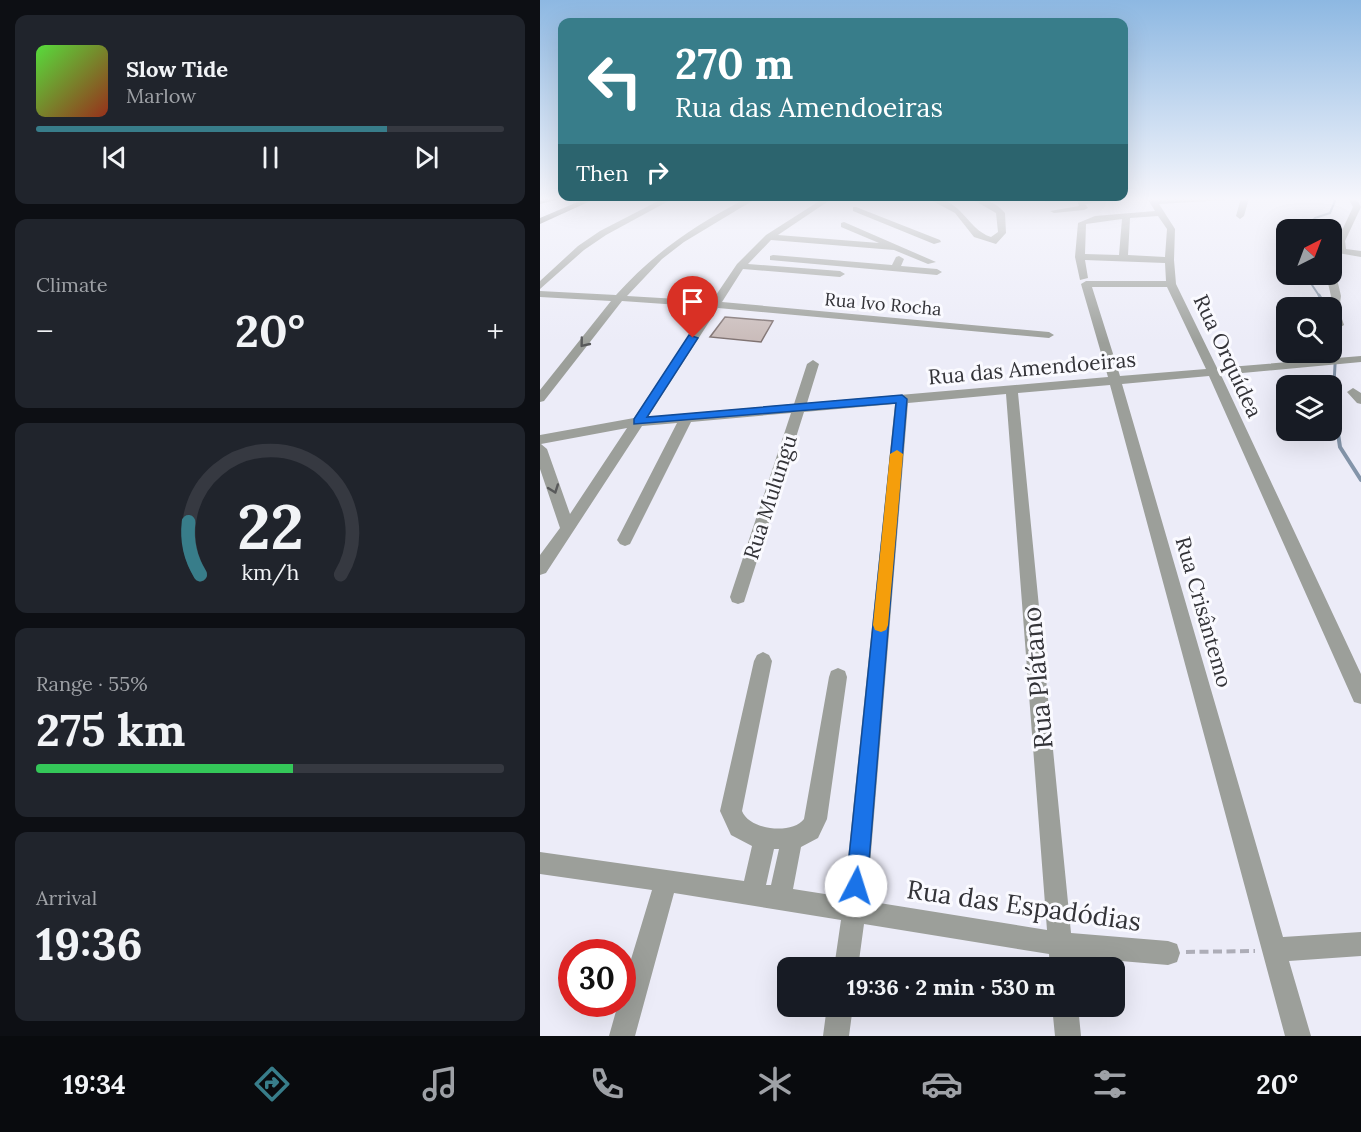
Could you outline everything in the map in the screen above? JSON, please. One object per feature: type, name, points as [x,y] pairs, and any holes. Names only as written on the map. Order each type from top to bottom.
[{"type":"street","points":[[540,286],[585,246]]},
{"type":"street","points":[[540,398],[621,297],[660,256],[673,246]]},
{"type":"street","points":[[540,568],[568,529],[740,266],[760,246]]},
{"type":"street","points":[[872,246],[937,272]]},
{"type":"street","points":[[886,246],[898,256]]},
{"type":"street","points":[[1081,246],[1083,278]]},
{"type":"street","points":[[1123,258],[1124,246]]},
{"type":"street","name":"Rua Orquídea","points":[[1170,246],[1171,284],[1361,695]]},
{"type":"street","points":[[1342,251],[1361,254]]},
{"type":"street","points":[[773,258],[898,256],[946,263]]},
{"type":"street","points":[[1080,256],[1169,260]]},
{"type":"street","points":[[740,266],[840,274]]},
{"type":"street","name":"Rua Crisântemo","points":[[1171,284],[1086,284],[1115,380],[1298,1036]]},
{"type":"street","name":"Rua Ivo Rocha","points":[[540,294],[621,297],[1049,335]]},
{"type":"street","name":"Rua das Amendoeiras","points":[[540,440],[638,422],[1359,359]]},
{"type":"street","name":"Rua Mulungu","points":[[738,597],[813,364]]},
{"type":"street","name":"Rua Plátano","points":[[1012,389],[1061,956]]},
{"type":"street","points":[[848,957],[854,910],[902,399]]},
{"type":"street","points":[[625,540],[686,418]]},
{"type":"street","points":[[540,449],[568,529]]},
{"type":"street","points":[[763,661],[731,811],[733,824],[742,833],[792,839],[804,837],[812,830],[816,819],[838,676]]},
{"type":"street","points":[[753,894],[765,837]]},
{"type":"street","points":[[780,898],[792,839]]},
{"type":"street","name":"Rua das Espadódias","points":[[540,863],[666,880],[854,910],[1061,956],[1168,953]]},
{"type":"street","points":[[622,1036],[666,880]]},
{"type":"street","points":[[1275,950],[1361,944]]},
{"type":"street","points":[[836,1036],[839,1017]]},
{"type":"street","points":[[1066,1017],[1068,1036]]},
{"type":"path","points":[[1168,953],[1275,950]]},
{"type":"building","points":[[725,317],[773,321],[761,342],[710,337]]},
{"type":"waterway","points":[[1312,285],[1320,297]]},
{"type":"waterway","points":[[1334,375],[1335,363]]},
{"type":"waterway","points":[[1339,441],[1340,447],[1361,480]]},
{"type":"slow traffic","points":[[881,625],[897,454]]},
{"type":"route","points":[[693,338],[638,422],[902,399],[856,886]]}]
